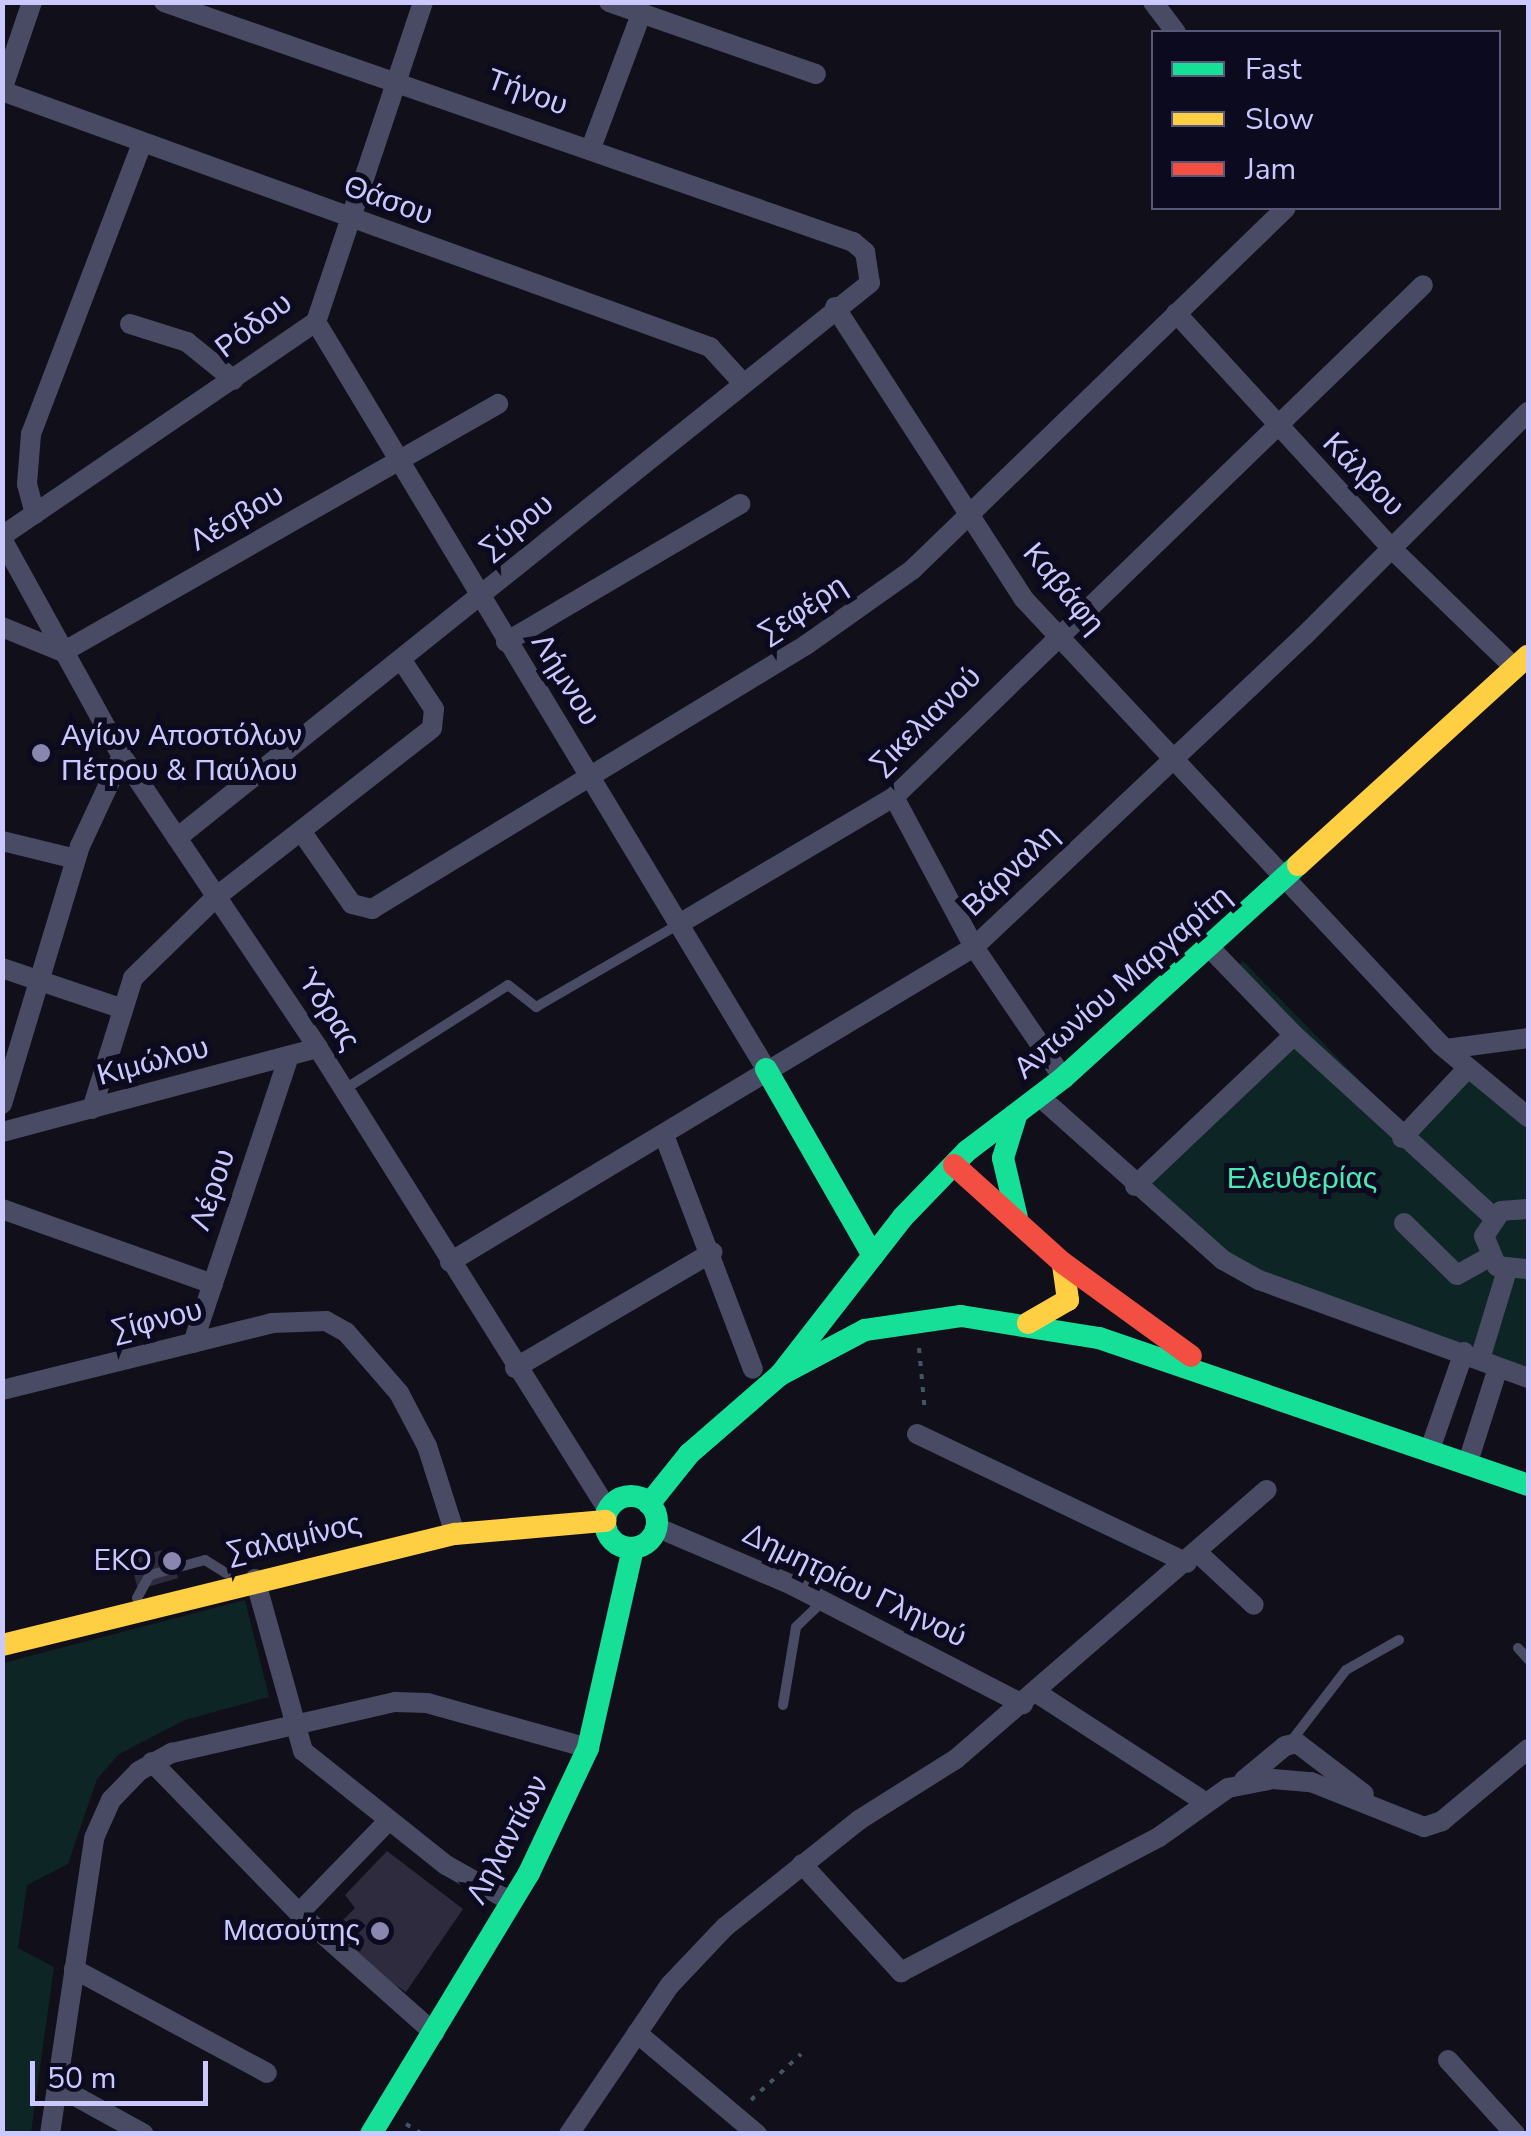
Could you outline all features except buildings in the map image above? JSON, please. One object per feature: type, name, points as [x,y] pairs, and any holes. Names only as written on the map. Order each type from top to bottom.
[{"type":"main road","name":"Αντωνίου Μαργαρίτη","points":[[780,1375],[872,1256],[954,1165],[1063,1078],[1210,948],[1522,662]]},
{"type":"main road","points":[[766,1069],[872,1256]]},
{"type":"main road","points":[[1016,1116],[1003,1158],[1016,1218]]},
{"type":"main road","points":[[954,1165],[1063,1262],[1228,1378]]},
{"type":"main road","points":[[1028,1324],[1068,1300],[1063,1262]]},
{"type":"main road","points":[[838,1304],[848,1324],[865,1330]]},
{"type":"main road","points":[[650,1504],[689,1454],[780,1375],[865,1330],[915,1319],[1028,1324],[1099,1338],[1228,1378],[1528,1486]]},
{"type":"main road","points":[[627,1496],[650,1504],[656,1527],[649,1541],[634,1548],[610,1538],[606,1515],[627,1496]]},
{"type":"main road","name":"Σαλαμίνος","points":[[4,1639],[455,1534],[606,1515]]},
{"type":"main road","name":"Ληλαντίων","points":[[371,2134],[512,1902],[588,1748],[634,1548]]},
{"type":"street","points":[[2,90],[32,2]]},
{"type":"street","name":"Τήνου","points":[[164,2],[396,78],[865,252]]},
{"type":"street","name":"Ρόδου","points":[[2,537],[316,322],[422,2]]},
{"type":"street","points":[[609,2],[816,74]]},
{"type":"street","points":[[1153,2],[1176,30]]},
{"type":"street","points":[[590,148],[641,14]]},
{"type":"street","name":"Θάσου","points":[[2,90],[347,219],[710,347],[742,382]]},
{"type":"street","points":[[35,514],[27,484],[31,434],[142,143]]},
{"type":"street","name":"Σεφέρη","points":[[301,831],[352,904],[372,910],[857,612],[969,516],[1284,210]]},
{"type":"street","name":"Σύρου","points":[[177,838],[834,307],[870,283],[865,252]]},
{"type":"street","name":"Σικελιανού","points":[[679,924],[894,797],[1058,632],[1423,285]]},
{"type":"street","name":"Καβάφη","points":[[834,307],[1023,598],[1288,875],[1446,1049],[1528,1117]]},
{"type":"street","name":"Κάλβου","points":[[1176,313],[1275,426],[1392,548],[1522,662]]},
{"type":"street","name":"Λήμνου","points":[[316,322],[478,598],[766,1069]]},
{"type":"street","points":[[130,324],[188,342],[234,380]]},
{"type":"street","name":"Λέσβου","points":[[63,652],[498,404]]},
{"type":"street","name":"Βάρναλη","points":[[450,1262],[974,947],[1392,548],[1528,412]]},
{"type":"street","points":[[506,642],[740,504]]},
{"type":"street","name":"Ύδρας","points":[[2,537],[122,756],[318,1048],[606,1515]]},
{"type":"street","points":[[2,627],[63,652]]},
{"type":"street","points":[[92,1109],[133,978],[216,897],[433,726],[432,706],[400,659]]},
{"type":"street","points":[[2,1104],[76,859],[122,756]]},
{"type":"street","points":[[894,797],[974,947],[1063,1078]]},
{"type":"street","points":[[2,841],[76,859]]},
{"type":"street","points":[[1210,948],[1338,1085],[1493,1217]]},
{"type":"street","points":[[2,968],[124,1009]]},
{"type":"street","points":[[1135,1186],[1294,1036]]},
{"type":"street","points":[[1446,1049],[1528,1038]]},
{"type":"street","name":"Κιμώλου","points":[[2,1132],[318,1048]]},
{"type":"street","name":"Λέρου","points":[[193,1343],[289,1056]]},
{"type":"street","points":[[1402,1138],[1468,1068]]},
{"type":"street","points":[[1040,1097],[1222,1260],[1259,1280],[1528,1378]]},
{"type":"street","points":[[664,1135],[714,1252],[754,1369]]},
{"type":"street","points":[[1490,1258],[1484,1236],[1493,1217],[1526,1202]]},
{"type":"street","points":[[2,1209],[212,1284]]},
{"type":"street","points":[[1404,1223],[1457,1275],[1490,1258]]},
{"type":"street","points":[[515,1368],[714,1252]]},
{"type":"street","points":[[1429,1452],[1480,1360],[1518,1270],[1490,1258]]},
{"type":"street","name":"Σίφνου","points":[[2,1390],[272,1323],[326,1321],[346,1332],[398,1393],[427,1446],[455,1534]]},
{"type":"street","points":[[1467,1465],[1480,1360]]},
{"type":"street","points":[[922,1436],[1192,1558],[1254,1606]]},
{"type":"street","points":[[570,2134],[670,1985],[725,1928],[802,1864],[956,1759],[1267,1490]]},
{"type":"street","name":"Δημητρίου Γληνού","points":[[656,1527],[1030,1698],[1202,1800]]},
{"type":"street","points":[[254,1578],[304,1751],[446,1866],[512,1902]]},
{"type":"street","points":[[50,2134],[98,1827],[122,1787],[152,1762],[366,1704],[416,1702],[588,1748]]},
{"type":"street","points":[[802,1864],[901,1972],[1159,1837],[1202,1800],[1238,1784],[1289,1744],[1310,1748],[1390,1817]]},
{"type":"street","points":[[1238,1784],[1310,1782],[1413,1827],[1437,1823],[1528,1749]]},
{"type":"street","points":[[152,1762],[299,1913],[434,2034]]},
{"type":"street","points":[[299,1913],[389,1820]]},
{"type":"street","points":[[74,1969],[267,2073]]},
{"type":"street","points":[[638,2033],[737,2113],[757,2134]]},
{"type":"street","points":[[1448,2060],[1515,2134]]},
{"type":"street","points":[[58,2086],[144,2134]]},
{"type":"lane","name":"Σικελιανού","points":[[344,1090],[508,986],[536,1007],[679,924]]},
{"type":"lane","points":[[137,1598],[150,1575],[204,1560],[226,1573]]},
{"type":"lane","points":[[783,1705],[796,1628],[823,1601]]},
{"type":"lane","points":[[1289,1744],[1298,1724],[1346,1670],[1399,1640]]},
{"type":"lane","points":[[1518,1648],[1528,1659]]},
{"type":"path","points":[[915,1319],[922,1436]]},
{"type":"path","points":[[737,2113],[801,2054]]},
{"type":"green space","name":"Ελευθερίας","points":[[1243,961],[1402,1124],[1460,1061],[1528,1117],[1528,1378],[1259,1280],[1135,1186],[1294,1036],[1233,970]]},
{"type":"green space","points":[[245,1600],[269,1697],[185,1720],[119,1754],[97,1779],[68,1864],[27,1885],[18,1948],[54,1967],[31,2133],[3,2134],[3,1663]]},
{"type":"traffic: fast","points":[[780,1375],[903,1217],[967,1151],[1063,1078],[1298,865]]},
{"type":"traffic: fast","points":[[766,1069],[873,1256]]},
{"type":"traffic: fast","points":[[1016,1116],[1003,1158],[1017,1218]]},
{"type":"traffic: fast","points":[[649,1504],[689,1454],[780,1375],[865,1330],[961,1316],[1099,1338],[1528,1485]]},
{"type":"traffic: fast","points":[[631,1496],[649,1504],[657,1522],[649,1540],[631,1548],[613,1540],[605,1522],[613,1504],[631,1496]]},
{"type":"traffic: fast","points":[[371,2134],[529,1873],[588,1748],[633,1548]]},
{"type":"traffic: slow","points":[[1298,865],[1528,656]]},
{"type":"traffic: slow","points":[[1028,1323],[1068,1300],[1063,1263]]},
{"type":"traffic: slow","points":[[2,1645],[455,1534],[605,1521]]},
{"type":"traffic: jam","points":[[954,1165],[1063,1263],[1191,1356]]},
{"type":"place","name":"Αγίων Αποστόλων Πέτρου & Παύλου","points":[[41,753]]},
{"type":"place","name":"EKO","points":[[172,1561]]},
{"type":"place","name":"Μασούτης","points":[[380,1931]]}]
